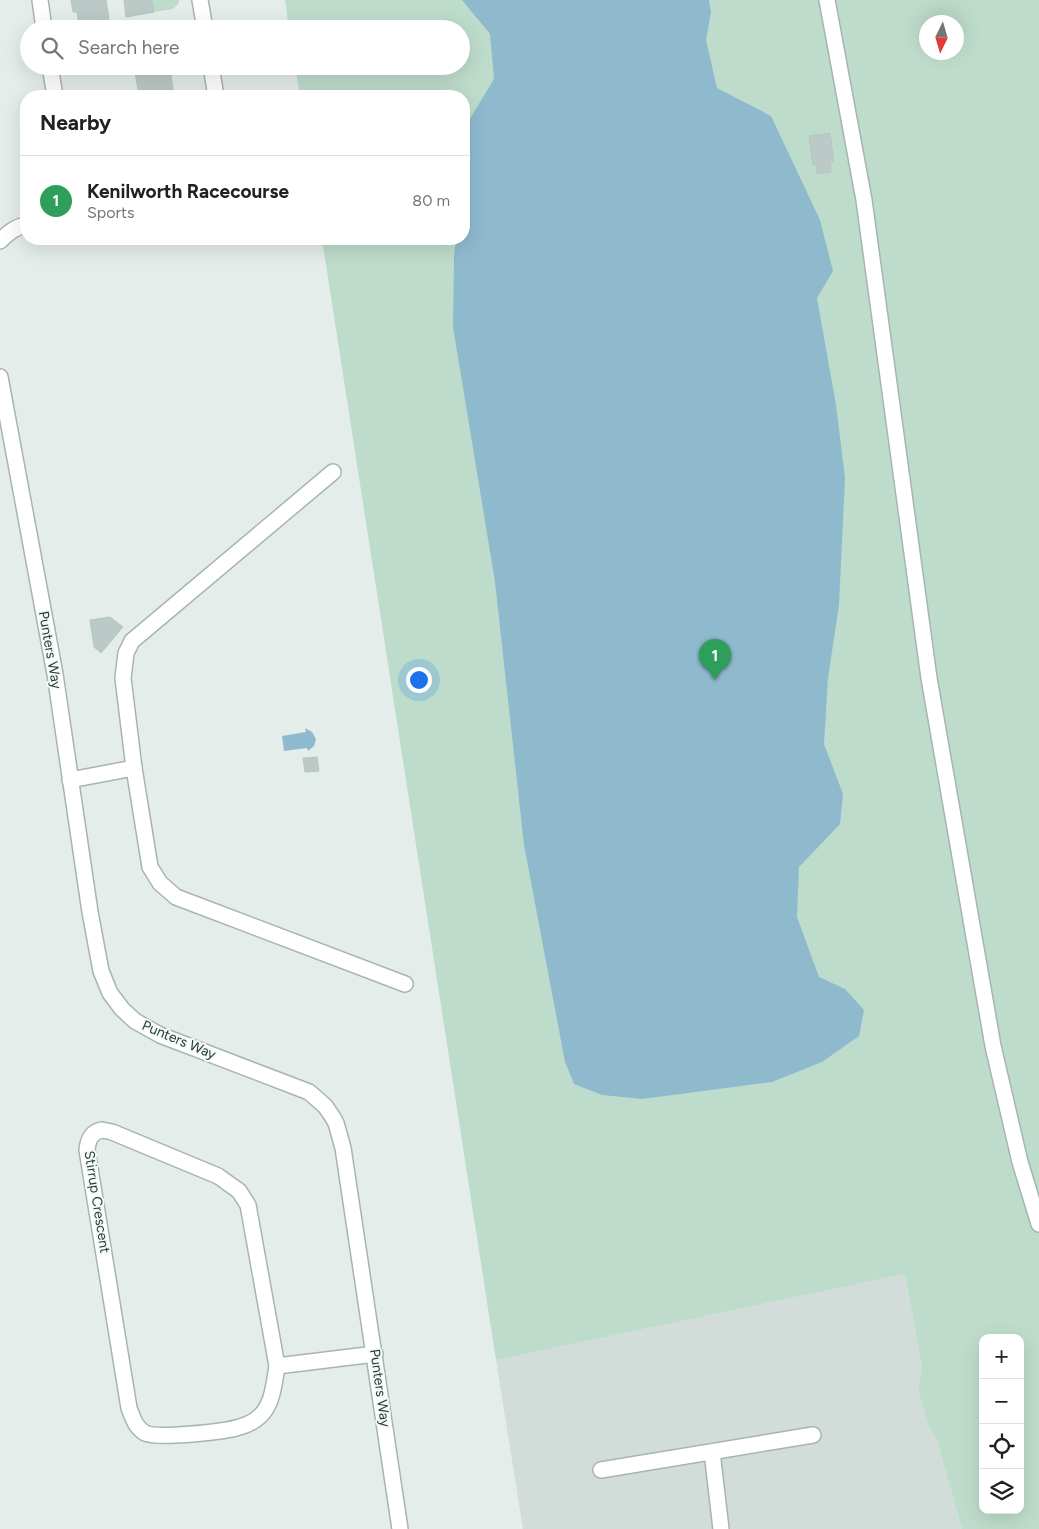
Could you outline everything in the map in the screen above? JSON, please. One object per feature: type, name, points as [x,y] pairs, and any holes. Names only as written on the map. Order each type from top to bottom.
[{"type":"street","points":[[40,0],[43,20]]},
{"type":"street","points":[[200,0],[203,20]]},
{"type":"street","points":[[827,0],[864,200],[929,678],[993,1046],[1020,1162],[1039,1224]]},
{"type":"street","points":[[52,75],[54,90]]},
{"type":"street","points":[[212,75],[215,90]]},
{"type":"street","points":[[0,242],[10,232],[20,226]]},
{"type":"street","name":"Punters Way","points":[[0,377],[54,674],[90,912],[101,971],[110,993],[122,1009],[135,1021],[160,1035],[309,1092],[325,1106],[336,1124],[343,1148],[351,1193],[400,1529]]},
{"type":"street","points":[[333,472],[132,641],[126,654],[123,678],[134,768],[150,867],[157,879],[168,891],[176,897],[405,984]]},
{"type":"street","points":[[70,780],[134,768]]},
{"type":"street","name":"Stirrup Crescent","points":[[102,1130],[112,1132],[218,1176],[231,1184],[244,1197],[251,1220],[277,1366],[272,1393],[266,1410],[259,1418],[247,1424],[235,1429],[165,1436],[147,1434],[140,1430],[134,1422],[129,1408],[87,1150],[94,1132],[102,1130]]},
{"type":"street","points":[[277,1366],[375,1354]]},
{"type":"street","points":[[601,1470],[813,1435]]},
{"type":"street","points":[[712,1452],[720,1529]]},
{"type":"shaded area","points":[[905,1274],[922,1368],[918,1390],[928,1424],[937,1441],[962,1529],[523,1529],[496,1360]]},
{"type":"green space","points":[[152,0],[179,0],[179,3],[173,9],[154,12]]},
{"type":"green space","points":[[285,0],[1039,0],[1039,1529],[962,1529],[937,1441],[928,1424],[918,1390],[922,1368],[905,1274],[496,1360],[323,245],[470,245],[470,90],[299,90],[296,75],[470,75],[470,20],[288,20]]},
{"type":"water","points":[[462,0],[709,0],[711,12],[706,40],[717,88],[771,116],[820,220],[833,271],[817,298],[836,405],[845,478],[839,605],[828,678],[824,744],[843,794],[840,824],[799,867],[797,917],[819,977],[845,989],[864,1010],[859,1036],[822,1062],[772,1082],[642,1099],[602,1095],[574,1084],[565,1062],[524,845],[495,582],[453,327],[455,245],[470,245],[470,119],[494,79],[490,34]]},
{"type":"water","points":[[305,728],[312,732],[316,739],[314,746],[308,751],[307,748],[284,751],[282,736],[306,732]]},
{"type":"building","points":[[71,0],[106,0],[109,19],[78,20],[77,12],[73,12]]},
{"type":"building","points":[[124,0],[152,0],[154,12],[126,17]]},
{"type":"building","points":[[136,75],[171,75],[173,90],[138,90]]},
{"type":"building","points":[[830,133],[834,162],[830,162],[831,172],[817,174],[816,164],[813,165],[809,136]]},
{"type":"building","points":[[110,617],[123,627],[101,653],[94,647],[90,620]]},
{"type":"building","points":[[317,757],[319,771],[305,772],[303,758]]},
{"type":"place","name":"Kenilworth Racecourse","points":[[715,680]]}]
